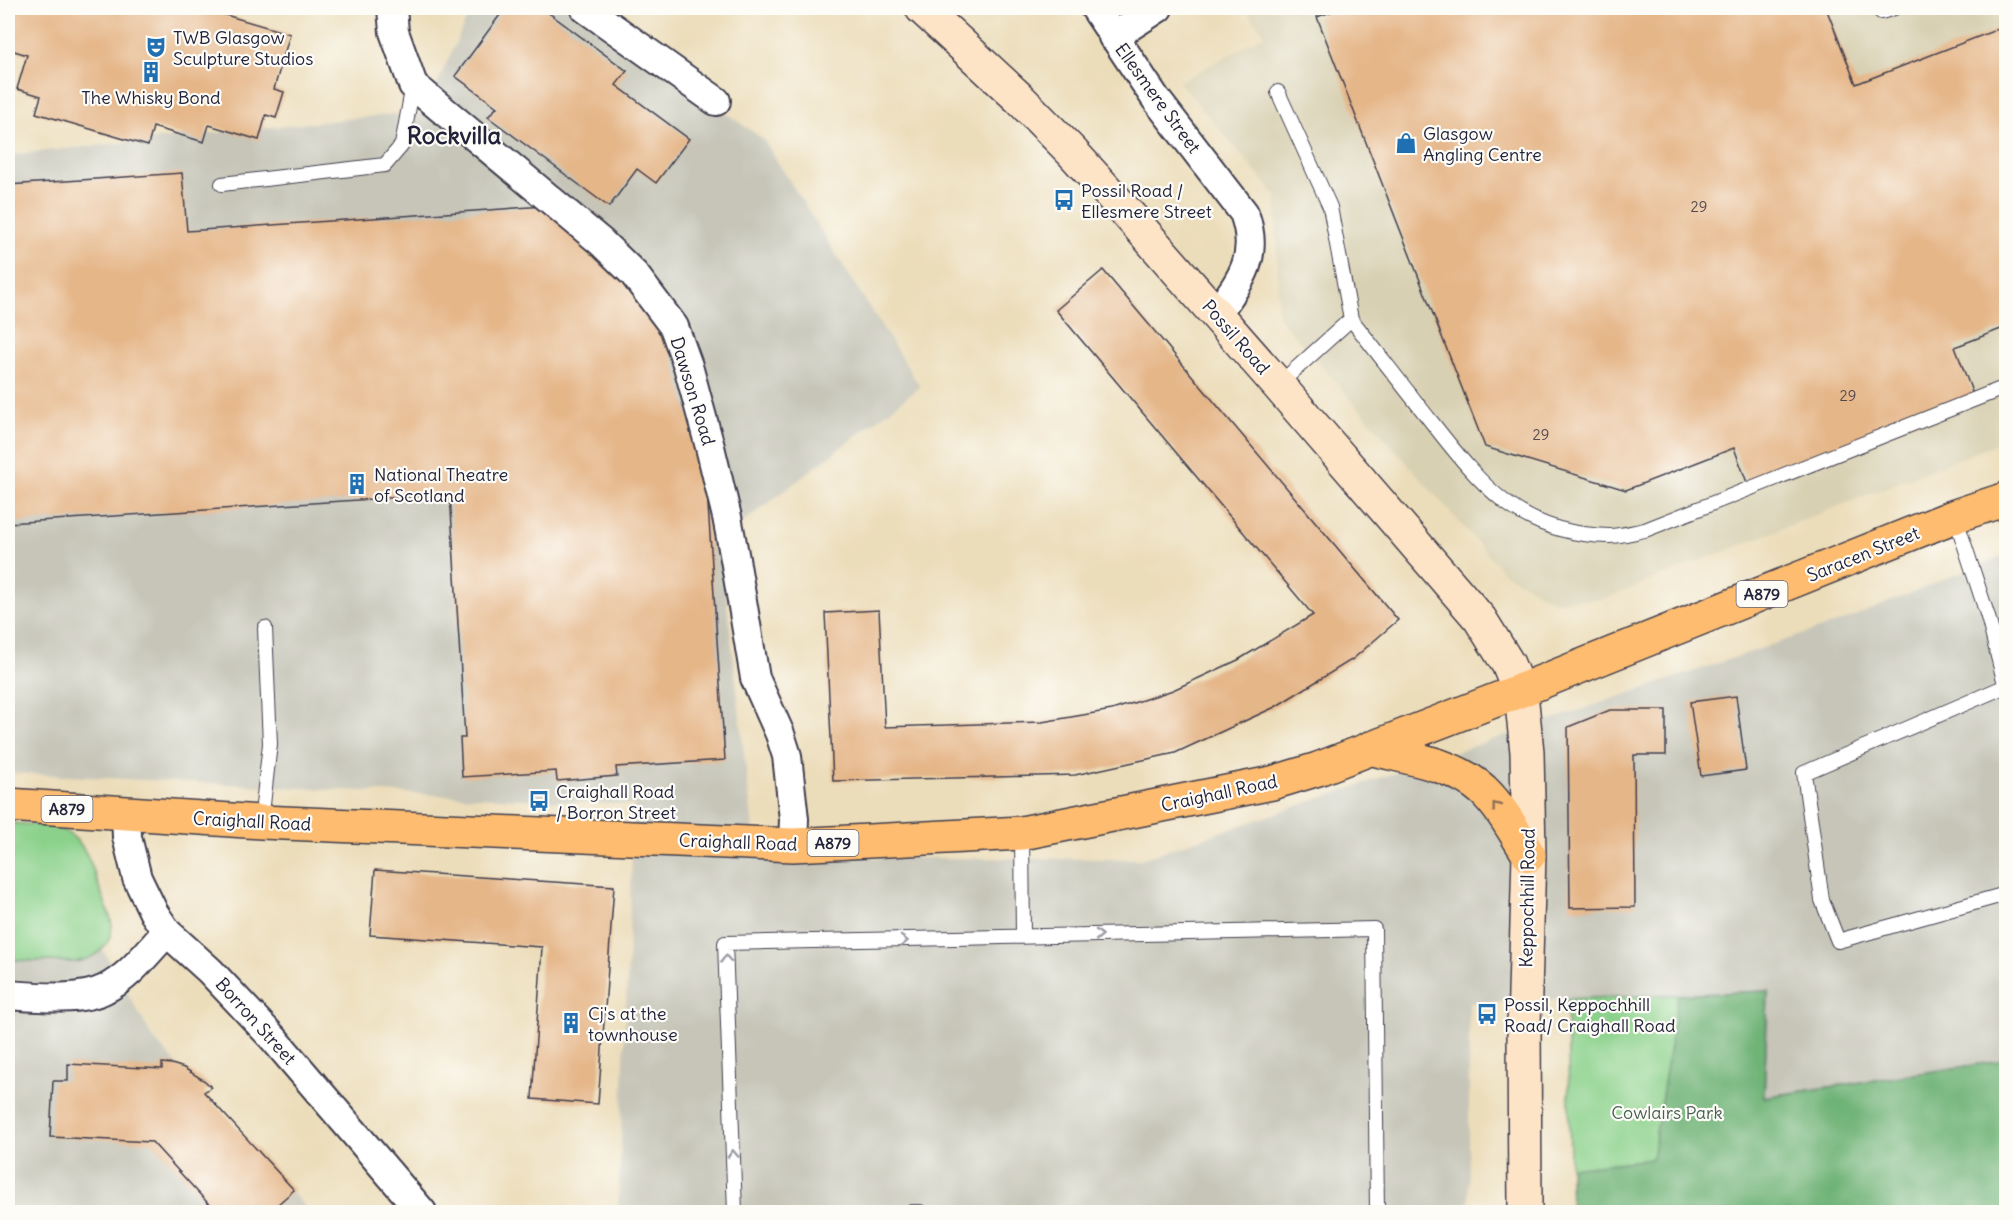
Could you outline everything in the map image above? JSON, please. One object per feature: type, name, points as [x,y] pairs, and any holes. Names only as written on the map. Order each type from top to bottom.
[{"type":"main road","name":"Saracen Street","points":[[1519,691],[1955,516],[2007,499]]},
{"type":"main road","name":"Craighall Road","points":[[8,805],[261,822],[793,845],[1022,833],[1272,783],[1318,769],[1519,691]]},
{"type":"main road","points":[[1370,748],[1450,770],[1469,779],[1497,806],[1529,855]]},
{"type":"street","points":[[585,8],[716,101]]},
{"type":"street","name":"Possil Road","points":[[922,8],[993,73],[1072,152],[1216,314],[1480,619],[1508,664],[1519,691]]},
{"type":"street","name":"Ellesmere Street","points":[[1095,8],[1156,99],[1244,213],[1249,229],[1250,247],[1246,268],[1241,280],[1216,314]]},
{"type":"street","points":[[1113,37],[1158,8]]},
{"type":"street","points":[[389,10],[394,32],[413,85]]},
{"type":"street","name":"Dawson Road","points":[[413,85],[601,242],[634,274],[674,327],[688,366],[724,506],[755,678],[780,734],[787,756],[793,807],[793,845]]},
{"type":"street","name":"Keppochhill Road","points":[[1519,691],[1525,721],[1527,752],[1529,855],[1524,1026],[1525,1212]]},
{"type":"street","name":"Borron Street","points":[[126,813],[128,837],[137,878],[154,913],[167,932],[210,971],[274,1039],[422,1212]]},
{"type":"street","points":[[8,995],[42,997],[93,994],[117,982],[167,932]]},
{"type":"lane","points":[[1880,8],[1881,12],[1894,8]]},
{"type":"lane","points":[[222,184],[385,165],[402,145],[413,85]]},
{"type":"lane","points":[[1278,92],[1330,207],[1351,319],[1469,470],[1500,500],[1534,521],[1573,532],[1611,536],[1645,530],[2007,387]]},
{"type":"lane","points":[[1278,385],[1351,319]]},
{"type":"lane","points":[[1955,516],[1988,616],[2006,687],[1804,773],[1822,900],[1838,941],[2007,894]]},
{"type":"lane","points":[[261,822],[270,744],[265,628]]},
{"type":"lane","points":[[1022,833],[1023,936]]},
{"type":"lane","points":[[735,1212],[725,943],[906,941],[1023,936],[1374,929],[1377,1212]]},
{"type":"lane","points":[[912,1212],[920,1212]]},
{"type":"shaded area","points":[[472,8],[576,8],[763,139],[920,387],[720,540],[756,857],[1141,859],[1845,620],[2006,554],[2006,1060],[1764,1097],[1768,991],[1469,1003],[1469,1212],[618,1212],[634,805],[8,773],[8,155],[394,114],[429,114],[439,79]]},
{"type":"shaded area","points":[[1244,8],[2006,8],[2006,440],[1604,599],[1553,601],[1504,573],[1278,317],[1276,196],[1179,82],[1265,35]]},
{"type":"shaded area","points":[[8,861],[53,862],[153,1038],[310,1212],[8,1212]]},
{"type":"green space","points":[[8,823],[55,828],[66,832],[83,849],[112,925],[109,940],[96,955],[75,962],[8,960]]},
{"type":"green space","name":"Cowlairs Park","points":[[1768,991],[1764,1097],[2006,1060],[2006,1212],[1571,1212],[1567,999]]},
{"type":"green space","name":"Cowlairs Park","points":[[1768,991],[1764,1097],[2006,1060],[2006,1212],[1571,1212],[1570,1168],[1652,1159],[1678,995]]},
{"type":"building","name":"The Whisky Bond","points":[[8,8],[202,8],[290,34],[274,89],[284,92],[276,118],[266,115],[259,140],[209,125],[204,142],[153,127],[148,146],[36,113],[41,96],[17,89],[27,55],[8,49]]},
{"type":"building","points":[[505,8],[542,8],[627,71],[616,85],[689,139],[656,183],[637,169],[609,207],[488,117],[497,107],[455,76]]},
{"type":"building","points":[[1341,8],[1826,8],[1856,84],[2006,26],[2006,327],[1955,347],[1974,397],[1748,485],[1734,448],[1626,490],[1485,447],[1317,17]]},
{"type":"building","name":"National Theatre of Scotland","points":[[182,173],[187,231],[545,206],[625,281],[667,339],[706,475],[725,760],[616,767],[617,776],[557,781],[556,771],[462,777],[460,738],[465,738],[450,494],[8,523],[8,185]]},
{"type":"building","points":[[1103,270],[1398,620],[1353,659],[1275,707],[1175,753],[1075,775],[833,781],[825,613],[879,610],[885,727],[1042,722],[1112,710],[1173,690],[1238,660],[1313,615],[1056,310]]},
{"type":"building","points":[[1736,696],[1746,770],[1701,776],[1690,702]]},
{"type":"building","points":[[1610,710],[1666,710],[1666,755],[1634,755],[1635,907],[1570,908],[1568,727]]},
{"type":"building","name":"Cj's at the townhouse","points":[[375,870],[614,886],[598,1104],[532,1099],[542,947],[370,935]]},
{"type":"building","points":[[162,1063],[184,1068],[205,1081],[211,1087],[204,1092],[294,1190],[269,1212],[216,1212],[152,1142],[50,1137],[53,1081],[68,1081],[68,1064],[162,1069]]},
{"type":"place","name":"TWB Glasgow Sculpture Studios","points":[[156,47]]},
{"type":"place","name":"The Whisky Bond","points":[[151,72]]},
{"type":"place","name":"Glasgow Angling Centre","points":[[1406,143]]},
{"type":"place","name":"Possil Road / Ellesmere Street","points":[[1064,200]]},
{"type":"place","name":"National Theatre of Scotland","points":[[357,484]]},
{"type":"place","name":"Craighall Road / Borron Street","points":[[539,801]]},
{"type":"place","name":"Possil, Keppochhill Road/ Craighall Road","points":[[1487,1014]]},
{"type":"place","name":"Cj's at the townhouse","points":[[571,1023]]},
{"type":"district","name":"Rockvilla","points":[[454,135]]}]
